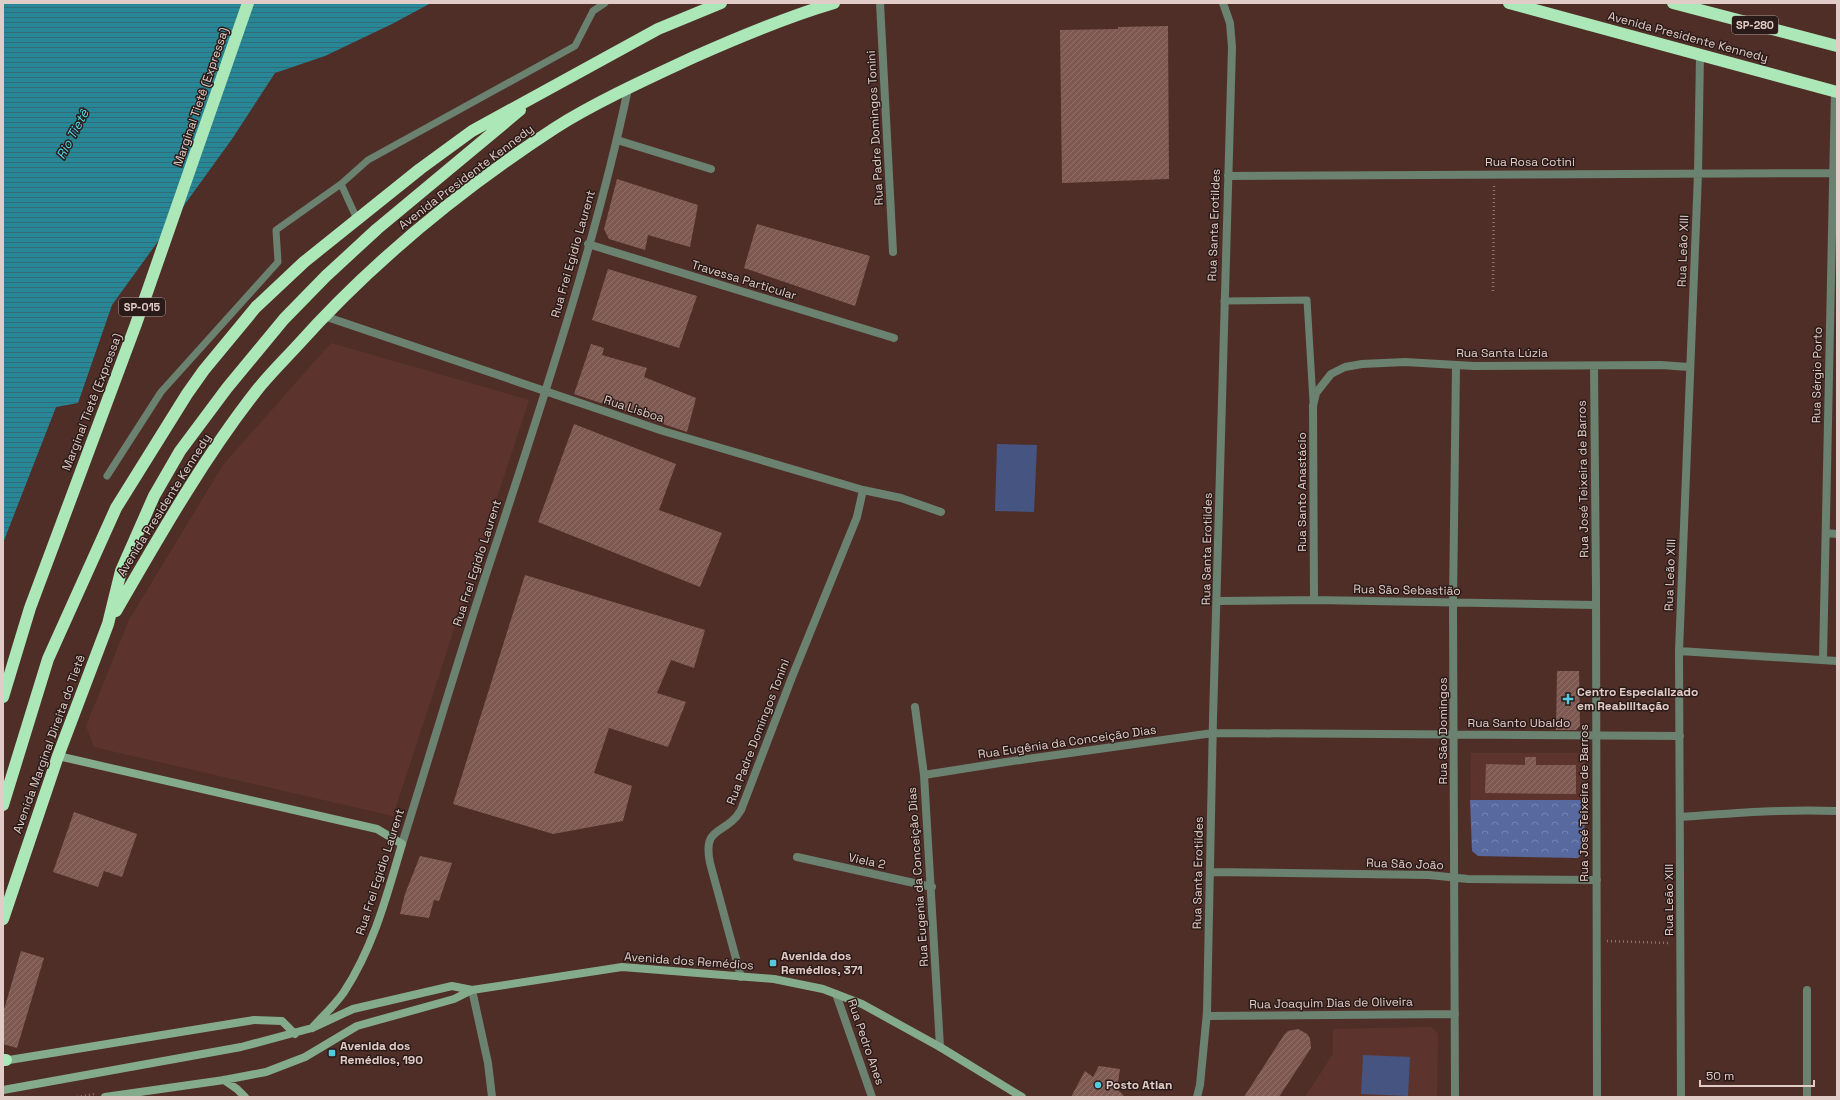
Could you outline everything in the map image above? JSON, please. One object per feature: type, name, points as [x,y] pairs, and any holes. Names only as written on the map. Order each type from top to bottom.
[{"type":"highway","name":"Marginal Tietê (Expressa)","points":[[3,697],[30,608],[136,324],[248,3]]},
{"type":"highway","points":[[3,805],[48,659],[116,508],[149,453],[204,370],[256,307],[304,262],[472,130],[658,28],[722,3]]},
{"type":"highway","name":"Avenida Presidente Kennedy","points":[[108,624],[168,520],[209,455],[258,389],[324,316],[378,263],[427,221],[483,178],[557,127],[628,89],[742,35],[834,3]]},
{"type":"highway","name":"Avenida Presidente Kennedy","points":[[1509,3],[1836,92]]},
{"type":"highway","name":"SP-280","points":[[1673,3],[1837,46]]},
{"type":"highway","points":[[108,624],[121,571],[154,496],[180,451],[227,388],[284,319],[326,276],[377,229],[541,93]]},
{"type":"highway","name":"Avenida Marginal Direita do Tietê","points":[[3,919],[58,756],[108,624]]},
{"type":"main road","points":[[58,756],[377,829],[402,844]]},
{"type":"main road","name":"Rua Frei Egidio Laurent","points":[[312,1028],[343,992],[369,947],[383,909],[402,844]]},
{"type":"main road","name":"Avenida dos Remédios","points":[[105,1097],[149,1089],[224,1080],[266,1072],[305,1057],[357,1026],[454,999],[472,990],[622,967],[774,980],[823,989],[862,1004],[940,1046],[1022,1097]]},
{"type":"main road","name":"Avenida dos Remédios","points":[[3,1090],[241,1047],[295,1034],[312,1028],[353,1009],[452,986],[472,990]]},
{"type":"main road","points":[[4,1060],[254,1020],[282,1021],[295,1034]]},
{"type":"main road","points":[[224,1080],[245,1097]]},
{"type":"street","name":"Rua Padre Domingos Tonini","points":[[880,3],[893,252]]},
{"type":"street","name":"Rua Santa Erotildes","points":[[1197,1097],[1200,1085],[1207,1016],[1224,301],[1232,47],[1230,23],[1223,3]]},
{"type":"street","name":"Rua Leão XIII","points":[[1681,1097],[1681,817],[1679,651],[1689,368],[1692,340],[1698,174],[1700,54]]},
{"type":"street","name":"Rua Frei Egidio Laurent","points":[[402,844],[497,540],[546,391],[617,140],[628,89]]},
{"type":"street","name":"Rua Sérgio Porto","points":[[1823,659],[1836,92]]},
{"type":"street","points":[[617,140],[711,169]]},
{"type":"street","name":"Rua Rosa Cotini","points":[[1228,176],[1833,173]]},
{"type":"street","name":"Travessa Particular","points":[[588,244],[894,338]]},
{"type":"street","name":"Rua Lisboa","points":[[324,316],[546,391],[576,403],[663,431],[863,490],[900,498],[941,512]]},
{"type":"street","name":"Rua Santa Lúzia","points":[[1321,385],[1331,374],[1345,367],[1362,364],[1405,362],[1456,366],[1672,366],[1689,368]]},
{"type":"street","name":"Rua São Domingos","points":[[1455,1097],[1455,734],[1453,603],[1456,366]]},
{"type":"street","name":"Rua José Teixeira de Barros","points":[[1594,366],[1597,1097]]},
{"type":"street","name":"Rua Santo Anastácio","points":[[1314,600],[1313,406],[1316,394],[1321,385]]},
{"type":"street","name":"Rua Padre Domingos Tonini","points":[[741,977],[710,863],[708,844],[713,834],[732,822],[741,810],[792,677],[857,517],[863,490]]},
{"type":"street","points":[[1826,533],[1837,534]]},
{"type":"street","name":"Rua São Sebastião","points":[[1218,602],[1314,600],[1595,605]]},
{"type":"street","points":[[1679,651],[1837,661]]},
{"type":"street","name":"Rua Eugenia da Conceição Dias","points":[[915,707],[924,775],[932,887],[940,1046]]},
{"type":"street","name":"Rua Santo Ubaldo","points":[[1213,733],[1680,736]]},
{"type":"street","name":"Rua Eugênia da Conceição Dias","points":[[924,775],[1213,733]]},
{"type":"street","points":[[1681,817],[1790,809],[1837,811]]},
{"type":"street","name":"Viela 2","points":[[796,858],[932,887]]},
{"type":"street","name":"Rua São João","points":[[1211,872],[1429,875],[1455,878],[1597,880]]},
{"type":"street","points":[[472,990],[488,1062],[492,1097]]},
{"type":"street","points":[[1807,990],[1807,1097]]},
{"type":"street","name":"Rua Pedro Anes","points":[[836,994],[872,1097]]},
{"type":"street","name":"Rua Joaquim Dias de Oliveira","points":[[1207,1016],[1455,1014]]},
{"type":"lane","points":[[107,476],[161,392],[278,262],[276,230],[341,184],[368,160],[575,46],[593,11],[605,3]]},
{"type":"lane","points":[[341,184],[357,219]]},
{"type":"lane","points":[[1224,301],[1307,300],[1313,406]]},
{"type":"path","points":[[1493,291],[1494,174]]},
{"type":"path","points":[[1596,941],[1681,943]]},
{"type":"shaded area","points":[[331,343],[529,400],[393,816],[94,747],[86,726],[129,620],[223,465]]},
{"type":"shaded area","points":[[997,444],[1037,445],[1034,512],[995,511]]},
{"type":"shaded area","points":[[1471,753],[1585,753],[1585,800],[1471,800]]},
{"type":"shaded area","points":[[1431,1027],[1438,1034],[1437,1097],[1305,1097],[1333,1054],[1333,1029]]},
{"type":"shaded area","points":[[1363,1055],[1410,1057],[1408,1096],[1361,1094]]},
{"type":"green space","points":[[1470,800],[1585,800],[1584,852],[1578,858],[1478,856],[1472,851]]},
{"type":"water","name":"Rio Tietê","points":[[3,3],[431,3],[392,24],[325,56],[275,73],[232,139],[112,305],[78,403],[56,407],[3,543]]},
{"type":"building","points":[[1168,26],[1169,179],[1062,183],[1060,30]]},
{"type":"building","points":[[617,179],[698,205],[690,247],[648,235],[645,250],[609,239],[604,229]]},
{"type":"building","points":[[757,224],[870,256],[855,306],[744,268]]},
{"type":"building","points":[[608,269],[697,296],[679,348],[592,320]]},
{"type":"building","points":[[591,344],[604,348],[602,355],[647,368],[644,377],[696,398],[687,432],[574,394]]},
{"type":"building","points":[[574,424],[676,464],[659,510],[722,533],[700,587],[538,522]]},
{"type":"building","points":[[525,575],[705,630],[694,668],[671,660],[657,693],[686,702],[668,747],[609,728],[594,773],[632,786],[623,821],[553,834],[453,804]]},
{"type":"building","name":"Centro Especializado em Reabilitação","points":[[1557,671],[1579,671],[1580,726],[1576,730],[1556,730]]},
{"type":"building","points":[[1525,757],[1536,757],[1536,765],[1576,765],[1576,794],[1485,793],[1486,764],[1525,765]]},
{"type":"building","points":[[74,812],[137,834],[122,877],[104,871],[98,887],[53,872]]},
{"type":"building","points":[[420,856],[452,863],[439,901],[434,900],[429,918],[400,914],[405,894]]},
{"type":"building","points":[[21,951],[44,958],[17,1048],[3,1044],[3,1013]]},
{"type":"building","points":[[1298,1029],[1307,1034],[1310,1038],[1311,1048],[1279,1097],[1244,1097],[1284,1035],[1288,1031]]},
{"type":"building","name":"Posto Atlan","points":[[1099,1066],[1120,1069],[1117,1089],[1125,1097],[1071,1097],[1085,1071],[1093,1077]]},
{"type":"place","name":"Centro Especializado em Reabilitação","points":[[1568,699]]},
{"type":"place","name":"Avenida dos Remédios, 371","points":[[773,963]]},
{"type":"place","name":"Avenida dos Remédios, 190","points":[[332,1053]]},
{"type":"place","name":"Posto Atlan","points":[[1098,1085]]}]
